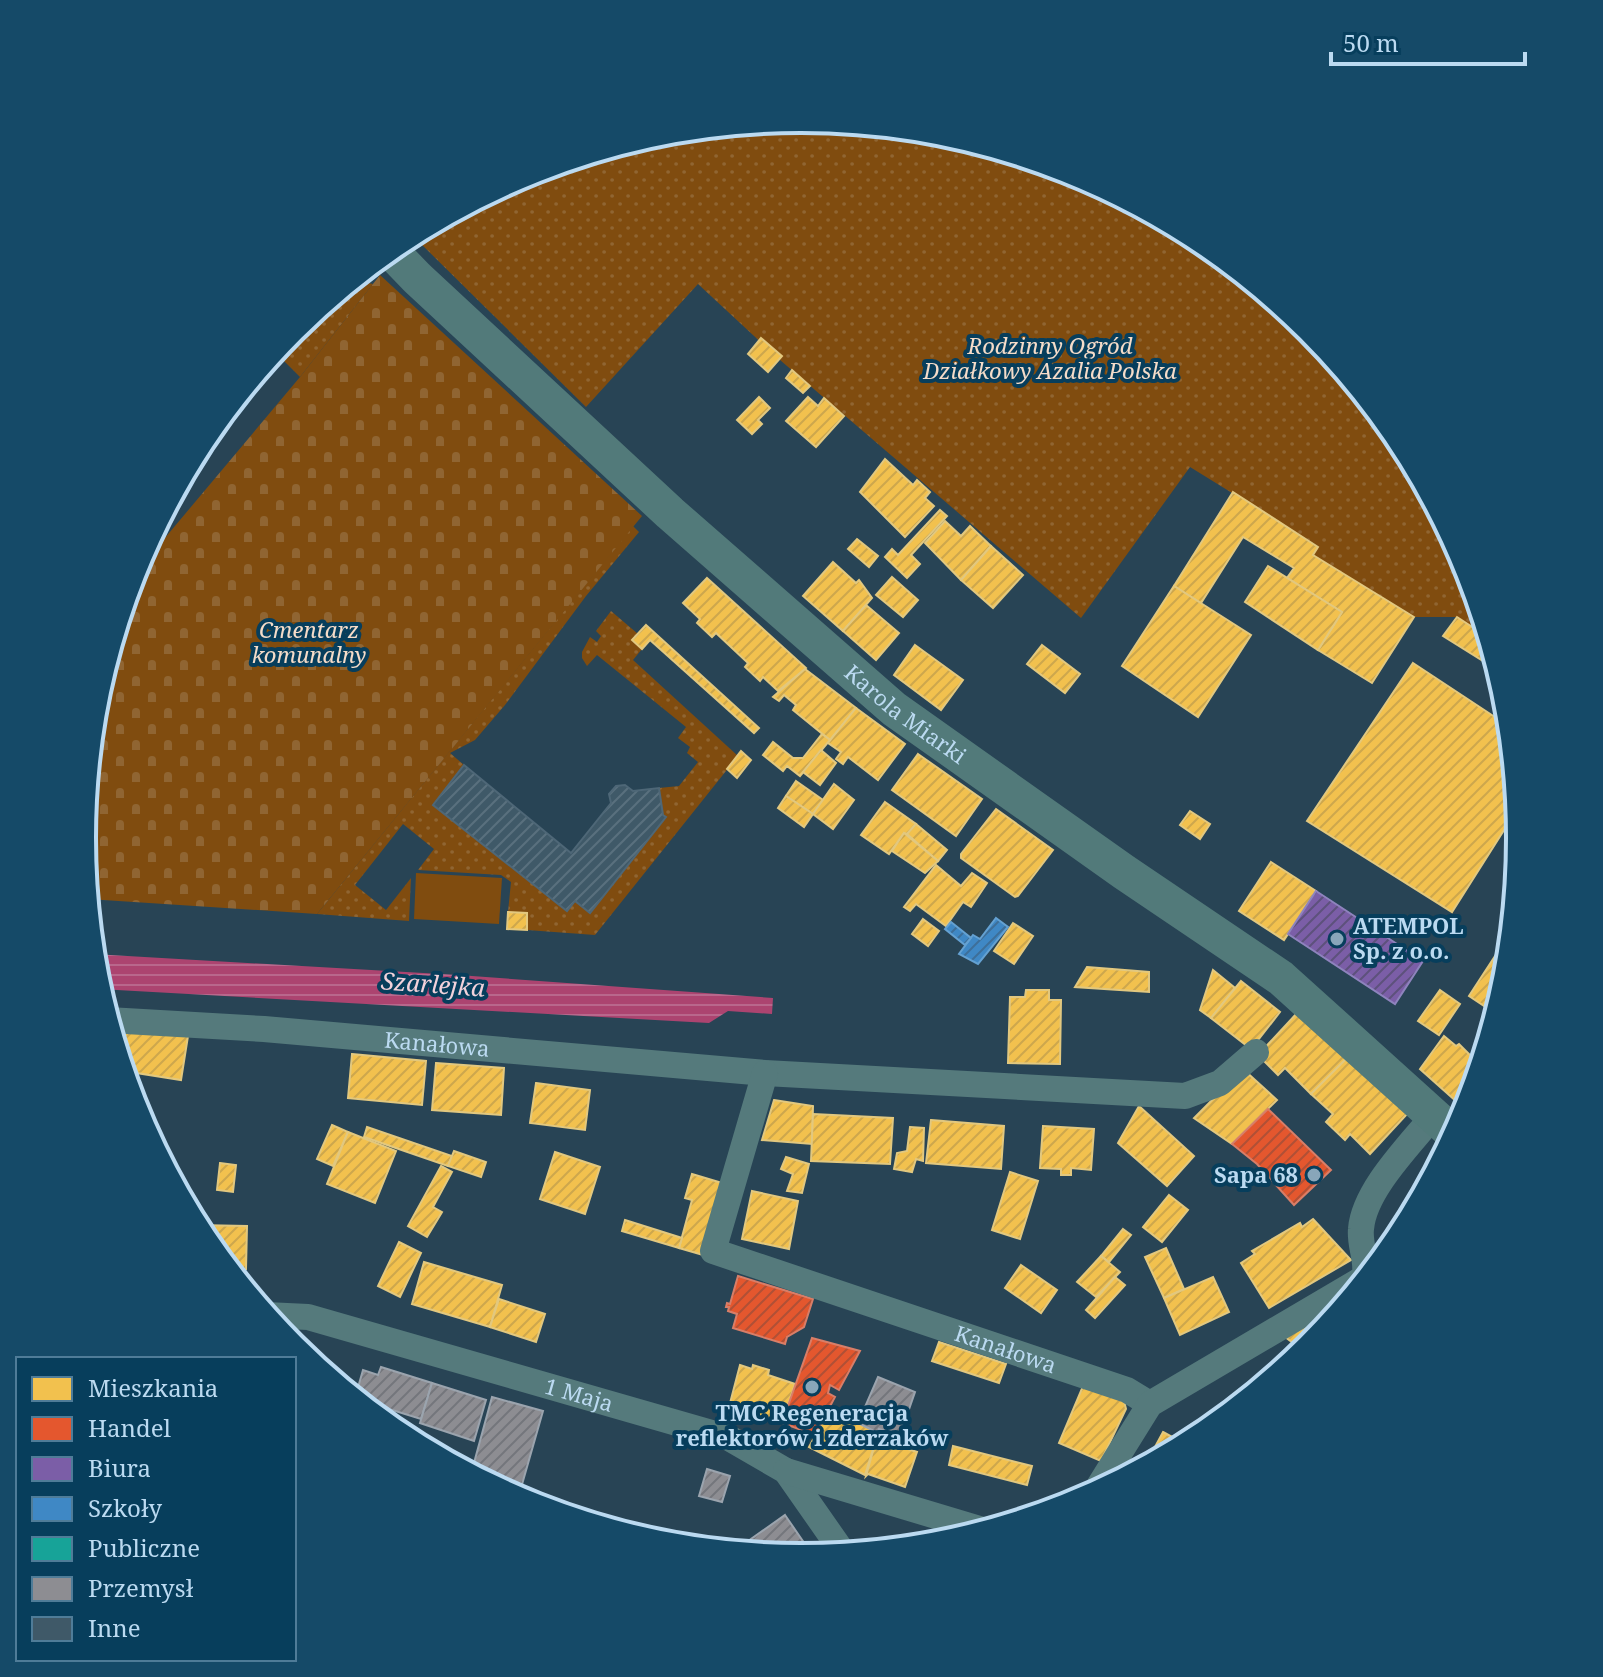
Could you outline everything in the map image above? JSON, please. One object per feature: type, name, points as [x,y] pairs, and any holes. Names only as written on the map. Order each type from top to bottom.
[{"type":"street","name":"Karola Miarki","points":[[399,260],[670,513],[894,709],[1124,872],[1281,978],[1444,1125]]},
{"type":"street","name":"Kanałowa","points":[[120,1021],[264,1029],[765,1073],[1185,1096],[1220,1083],[1256,1052]]},
{"type":"street","name":"Kanałowa","points":[[765,1073],[713,1251],[1127,1390],[1150,1404]]},
{"type":"street","points":[[1365,1262],[1361,1248],[1361,1226],[1395,1160],[1444,1125]]},
{"type":"street","points":[[1106,1474],[1150,1404],[1343,1290]]},
{"type":"street","name":"1 Maja","points":[[282,1316],[308,1317],[729,1438],[786,1471],[836,1543]]},
{"type":"street","points":[[786,1471],[964,1524]]},
{"type":"green space","name":"Rodzinny Ogród Działkowy Azalia Polska","points":[[802,133],[848,135],[894,139],[984,157],[1028,170],[1114,206],[1193,252],[1267,308],[1332,373],[1388,447],[1434,526],[1475,629],[1457,617],[1414,617],[1313,555],[1318,546],[1190,467],[1081,618],[780,360],[698,284],[586,407],[422,245],[489,206],[575,170],[619,157],[709,139]]},
{"type":"green space","name":"Cmentarz komunalny","points":[[380,275],[642,516],[317,914],[99,900],[96,838],[102,746],[120,656],[133,612],[162,541],[300,377]]},
{"type":"green space","points":[[367,283],[373,284],[300,377],[283,360],[336,308]]},
{"type":"green space","points":[[633,526],[639,532],[586,596],[505,705],[475,740],[450,753],[464,765],[434,805],[566,911],[665,817],[659,788],[679,786],[698,762],[687,753],[690,747],[678,738],[686,727],[597,655],[587,666],[582,658],[590,637],[597,642],[601,636],[596,631],[611,611],[638,634],[632,641],[642,649],[633,660],[738,756],[595,935],[527,930],[527,913],[508,912],[511,882],[501,875],[418,870],[434,849],[403,824],[355,885],[386,910],[411,878],[409,921],[317,914]]},
{"type":"green space","points":[[416,873],[502,878],[499,924],[414,919]]},
{"type":"water","name":"Szarlejka","points":[[106,955],[458,975],[773,998],[772,1014],[728,1011],[709,1023],[113,990]]},
{"type":"building: Mieszkania","points":[[761,338],[782,356],[768,372],[748,354]]},
{"type":"building: Mieszkania","points":[[792,370],[810,386],[803,393],[786,378]]},
{"type":"building: Mieszkania","points":[[759,397],[770,408],[758,420],[762,424],[752,434],[737,420]]},
{"type":"building: Mieszkania","points":[[808,397],[818,406],[824,398],[844,416],[816,447],[786,421]]},
{"type":"building: Mieszkania","points":[[885,459],[913,485],[917,480],[930,492],[925,498],[934,506],[905,537],[860,492]]},
{"type":"building: Mieszkania","points":[[1233,492],[1318,547],[1313,555],[1414,617],[1372,683],[1318,650],[1342,612],[1287,578],[1294,568],[1243,537],[1201,603],[1174,586]]},
{"type":"building: Mieszkania","points":[[940,510],[947,516],[911,555],[920,564],[907,578],[885,557],[892,549],[898,555]]},
{"type":"building: Mieszkania","points":[[945,521],[961,536],[970,526],[991,546],[961,580],[925,543]]},
{"type":"building: Mieszkania","points":[[857,539],[878,556],[869,567],[848,549]]},
{"type":"building: Mieszkania","points":[[991,546],[1023,575],[993,608],[961,580]]},
{"type":"building: Mieszkania","points":[[833,562],[856,583],[859,580],[872,598],[843,631],[803,596]]},
{"type":"building: Mieszkania","points":[[1268,566],[1342,612],[1318,650],[1245,602]]},
{"type":"building: Mieszkania","points":[[892,577],[918,600],[903,617],[876,595]]},
{"type":"building: Mieszkania","points":[[707,578],[806,668],[778,691],[763,677],[760,681],[745,667],[748,663],[716,633],[712,637],[697,623],[700,619],[683,603]]},
{"type":"building: Mieszkania","points":[[1174,586],[1251,635],[1198,717],[1122,666]]},
{"type":"building: Mieszkania","points":[[866,605],[899,633],[876,660],[843,631]]},
{"type":"building: Mieszkania","points":[[1457,617],[1475,629],[1484,662],[1443,636]]},
{"type":"building: Mieszkania","points":[[646,625],[759,728],[754,733],[650,640],[642,649],[632,640]]},
{"type":"building: Mieszkania","points":[[915,645],[963,680],[941,710],[894,675]]},
{"type":"building: Mieszkania","points":[[1042,645],[1080,674],[1065,693],[1027,664]]},
{"type":"building: Mieszkania","points":[[1413,663],[1496,718],[1506,826],[1452,912],[1307,821]]},
{"type":"building: Mieszkania","points":[[805,669],[856,708],[830,740],[793,710],[796,705],[784,695],[779,701],[773,697]]},
{"type":"building: Mieszkania","points":[[856,708],[905,744],[878,780],[848,757],[843,764],[836,759],[841,752],[828,743]]},
{"type":"building: Mieszkania","points":[[822,734],[830,740],[800,776],[787,766],[783,771],[763,755],[773,742],[793,758],[803,758]]},
{"type":"building: Mieszkania","points":[[821,750],[836,763],[820,785],[803,772]]},
{"type":"building: Mieszkania","points":[[741,751],[751,760],[737,778],[727,769]]},
{"type":"building: Mieszkania","points":[[918,754],[982,799],[956,836],[892,790]]},
{"type":"building: Mieszkania","points":[[796,781],[823,800],[813,814],[786,796]]},
{"type":"building: Mieszkania","points":[[834,784],[854,800],[833,829],[813,814]]},
{"type":"building: Mieszkania","points":[[786,796],[813,814],[804,827],[778,808]]},
{"type":"building: Mieszkania","points":[[885,802],[916,824],[907,834],[904,833],[889,854],[861,835]]},
{"type":"building: Mieszkania","points":[[996,809],[1053,850],[1015,897],[961,858]]},
{"type":"building: Mieszkania","points":[[1190,811],[1210,824],[1200,839],[1180,825]]},
{"type":"building: Mieszkania","points":[[916,824],[947,850],[938,861],[907,834]]},
{"type":"building: Mieszkania","points":[[904,833],[938,861],[925,873],[892,851]]},
{"type":"building: Mieszkania","points":[[1271,862],[1316,891],[1284,940],[1239,911]]},
{"type":"building: Mieszkania","points":[[936,865],[961,886],[972,873],[987,883],[971,907],[963,902],[946,926],[916,904],[910,911],[904,907]]},
{"type":"building: Mieszkania","points":[[508,912],[527,913],[527,930],[507,929]]},
{"type":"building: Mieszkania","points":[[923,919],[939,931],[928,946],[912,934]]},
{"type":"building: Mieszkania","points":[[1013,923],[1033,936],[1014,964],[994,951]]},
{"type":"building: Mieszkania","points":[[1497,953],[1486,1007],[1469,996]]},
{"type":"building: Mieszkania","points":[[1087,967],[1149,972],[1149,992],[1075,987]]},
{"type":"building: Mieszkania","points":[[1213,970],[1235,988],[1211,1018],[1200,1010]]},
{"type":"building: Mieszkania","points":[[1241,981],[1280,1012],[1251,1049],[1211,1018]]},
{"type":"building: Mieszkania","points":[[1026,990],[1049,990],[1049,1000],[1061,1000],[1060,1064],[1008,1063],[1010,997],[1025,997]]},
{"type":"building: Mieszkania","points":[[1440,990],[1460,1004],[1439,1035],[1418,1021]]},
{"type":"building: Mieszkania","points":[[1298,1012],[1347,1058],[1311,1094],[1285,1068],[1278,1075],[1258,1055]]},
{"type":"building: Mieszkania","points":[[121,1025],[188,1036],[181,1080],[136,1073]]},
{"type":"building: Mieszkania","points":[[1444,1036],[1456,1046],[1459,1044],[1472,1057],[1456,1101],[1420,1069]]},
{"type":"building: Mieszkania","points":[[352,1054],[426,1061],[422,1105],[348,1098]]},
{"type":"building: Mieszkania","points":[[1347,1058],[1407,1114],[1370,1154],[1350,1134],[1345,1140],[1326,1122],[1333,1114],[1311,1094]]},
{"type":"building: Mieszkania","points":[[436,1063],[504,1068],[501,1115],[432,1110]]},
{"type":"building: Mieszkania","points":[[1243,1069],[1277,1100],[1232,1144],[1194,1118]]},
{"type":"building: Mieszkania","points":[[536,1083],[590,1090],[585,1130],[530,1123]]},
{"type":"building: Mieszkania","points":[[774,1100],[813,1106],[812,1144],[762,1140]]},
{"type":"building: Mieszkania","points":[[1139,1106],[1194,1156],[1167,1186],[1118,1143]]},
{"type":"building: Mieszkania","points":[[813,1114],[893,1118],[890,1164],[811,1161]]},
{"type":"building: Mieszkania","points":[[931,1120],[1004,1126],[1001,1169],[926,1163]]},
{"type":"building: Mieszkania","points":[[332,1125],[348,1132],[333,1166],[317,1159]]},
{"type":"building: Mieszkania","points":[[1043,1126],[1094,1129],[1091,1170],[1071,1168],[1071,1175],[1061,1175],[1061,1169],[1040,1168]]},
{"type":"building: Mieszkania","points":[[367,1127],[452,1156],[448,1166],[364,1137]]},
{"type":"building: Mieszkania","points":[[910,1127],[924,1128],[923,1161],[916,1159],[912,1172],[894,1169],[897,1153],[907,1151]]},
{"type":"building: Mieszkania","points":[[348,1132],[396,1151],[375,1203],[327,1184]]},
{"type":"building: Mieszkania","points":[[454,1151],[486,1162],[481,1177],[448,1166]]},
{"type":"building: Mieszkania","points":[[555,1152],[600,1167],[585,1214],[540,1199]]},
{"type":"building: Mieszkania","points":[[786,1157],[809,1164],[802,1193],[787,1191],[793,1174],[781,1169]]},
{"type":"building: Mieszkania","points":[[220,1163],[236,1165],[233,1192],[217,1190]]},
{"type":"building: Mieszkania","points":[[441,1166],[452,1172],[433,1207],[442,1212],[427,1237],[408,1226]]},
{"type":"building: Mieszkania","points":[[1010,1172],[1038,1181],[1020,1239],[992,1230]]},
{"type":"building: Mieszkania","points":[[692,1174],[722,1183],[703,1255],[679,1248],[692,1200],[685,1198]]},
{"type":"building: Mieszkania","points":[[752,1191],[798,1201],[789,1249],[742,1239]]},
{"type":"building: Mieszkania","points":[[1169,1195],[1188,1210],[1162,1242],[1143,1227]]},
{"type":"building: Mieszkania","points":[[1313,1219],[1351,1260],[1269,1308],[1241,1263],[1255,1254],[1252,1251],[1300,1223],[1302,1227]]},
{"type":"building: Mieszkania","points":[[625,1220],[682,1238],[679,1248],[622,1231]]},
{"type":"building: Mieszkania","points":[[212,1225],[247,1226],[246,1269],[242,1268]]},
{"type":"building: Mieszkania","points":[[1123,1229],[1131,1235],[1109,1262],[1101,1256]]},
{"type":"building: Mieszkania","points":[[399,1242],[421,1253],[400,1297],[378,1286]]},
{"type":"building: Mieszkania","points":[[1166,1248],[1184,1289],[1164,1298],[1145,1257]]},
{"type":"building: Mieszkania","points":[[1101,1256],[1120,1272],[1096,1297],[1077,1282]]},
{"type":"building: Mieszkania","points":[[424,1262],[502,1285],[490,1327],[412,1304]]},
{"type":"building: Mieszkania","points":[[1021,1265],[1057,1290],[1041,1313],[1005,1288]]},
{"type":"building: Mieszkania","points":[[1115,1277],[1125,1285],[1095,1318],[1086,1310]]},
{"type":"building: Mieszkania","points":[[1213,1277],[1229,1312],[1180,1335],[1164,1298]]},
{"type":"building: Mieszkania","points":[[499,1299],[545,1314],[536,1342],[490,1327]]},
{"type":"building: Mieszkania","points":[[1306,1327],[1308,1329],[1293,1343],[1285,1337]]},
{"type":"building: Mieszkania","points":[[939,1342],[1006,1364],[999,1383],[932,1361]]},
{"type":"building: Mieszkania","points":[[740,1365],[769,1370],[768,1375],[795,1384],[782,1423],[729,1407]]},
{"type":"building: Mieszkania","points":[[1086,1379],[1122,1393],[1126,1409],[1101,1461],[1059,1443]]},
{"type":"building: Mieszkania","points":[[830,1408],[878,1433],[865,1475],[809,1447]]},
{"type":"building: Mieszkania","points":[[1163,1432],[1173,1437],[1154,1449]]},
{"type":"building: Mieszkania","points":[[878,1433],[895,1438],[893,1444],[917,1452],[905,1487],[868,1474],[866,1476]]},
{"type":"building: Mieszkania","points":[[953,1446],[1032,1466],[1027,1485],[949,1465]]},
{"type":"building: Handel","points":[[1268,1109],[1331,1170],[1294,1205],[1257,1164],[1232,1144]]},
{"type":"building: Handel","points":[[738,1276],[813,1299],[804,1327],[787,1337],[785,1344],[733,1328],[737,1314],[726,1307],[727,1303],[730,1304]]},
{"type":"building: Handel","name":"TMC Regeneracja reflektorów i zderzaków","points":[[812,1338],[860,1351],[839,1390],[830,1385],[828,1393],[835,1397],[815,1435],[782,1423]]},
{"type":"building: Biura","points":[[1316,891],[1423,961],[1395,1004],[1288,934]]},
{"type":"building: Szkoły","points":[[996,918],[1008,927],[978,964],[959,954],[973,935],[980,939]]},
{"type":"building: Szkoły","points":[[951,922],[971,938],[965,945],[945,929]]},
{"type":"building: Przemysł","points":[[381,1367],[432,1383],[421,1419],[389,1410],[358,1387],[363,1370],[378,1375]]},
{"type":"building: Przemysł","points":[[878,1377],[915,1392],[900,1435],[879,1429],[878,1433],[858,1423]]},
{"type":"building: Przemysł","points":[[432,1383],[486,1400],[474,1441],[420,1423]]},
{"type":"building: Przemysł","points":[[492,1397],[543,1411],[522,1485],[474,1463]]},
{"type":"building: Przemysł","points":[[707,1469],[730,1476],[722,1502],[699,1496]]},
{"type":"building: Przemysł","points":[[785,1515],[805,1544],[755,1542],[748,1541]]},
{"type":"building: Inne","points":[[464,765],[571,853],[611,803],[609,794],[616,786],[625,785],[633,791],[659,788],[663,815],[666,817],[590,913],[575,901],[567,911],[433,805]]},
{"type":"place","name":"ATEMPOL Sp. z o.o.","points":[[1337,939]]},
{"type":"place","name":"Sapa 68","points":[[1314,1175]]},
{"type":"place","name":"TMC Regeneracja reflektorów i zderzaków","points":[[812,1387]]}]
